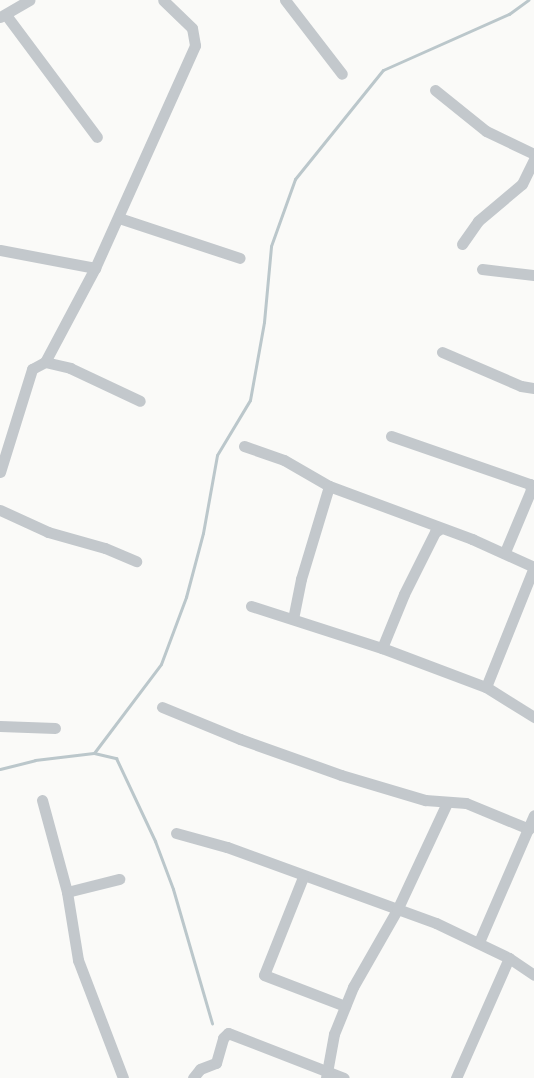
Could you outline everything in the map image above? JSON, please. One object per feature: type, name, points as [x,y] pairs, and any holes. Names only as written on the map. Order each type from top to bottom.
[{"type":"street","points":[[30,0],[3,16],[97,137]]},
{"type":"street","points":[[0,472],[32,369],[45,362],[95,268],[195,45],[192,28],[163,0]]},
{"type":"street","points":[[285,0],[342,74]]},
{"type":"street","points":[[435,90],[486,132],[534,154]]},
{"type":"street","points":[[462,244],[478,221],[522,184],[534,159]]},
{"type":"street","points":[[119,218],[240,258]]},
{"type":"street","points":[[0,250],[95,268]]},
{"type":"street","points":[[482,269],[534,275]]},
{"type":"street","points":[[442,352],[521,386],[534,388]]},
{"type":"street","points":[[45,362],[70,368],[140,402]]},
{"type":"street","points":[[391,436],[530,484],[531,490],[505,552]]},
{"type":"street","points":[[244,446],[284,460],[329,486],[440,530],[505,552],[534,567],[486,687]]},
{"type":"street","points":[[293,619],[301,579],[329,486]]},
{"type":"street","points":[[0,510],[48,532],[105,548],[136,561]]},
{"type":"street","points":[[382,648],[404,594],[435,532],[440,530]]},
{"type":"street","points":[[251,606],[382,648],[486,687],[534,717]]},
{"type":"street","points":[[162,707],[240,739],[341,775],[425,800],[466,803],[528,829]]},
{"type":"street","points":[[0,726],[55,728]]},
{"type":"street","points":[[42,800],[67,892],[78,960],[123,1078]]},
{"type":"street","points":[[327,1074],[334,1034],[345,1006],[374,946],[398,910],[448,802]]},
{"type":"street","points":[[479,942],[534,815]]},
{"type":"street","points":[[176,833],[227,847],[479,942],[509,958],[534,975]]},
{"type":"street","points":[[303,877],[264,975],[345,1006]]},
{"type":"street","points":[[67,892],[119,879]]},
{"type":"street","points":[[456,1078],[509,958]]},
{"type":"street","points":[[193,1078],[200,1069],[216,1063],[223,1038],[228,1033],[327,1074],[344,1078]]},
{"type":"waterway","points":[[0,769],[35,760],[94,753],[161,664],[186,597],[203,533],[217,455],[250,400],[264,322],[271,246],[295,179],[383,70],[509,14],[528,0]]},
{"type":"waterway","points":[[94,753],[116,758],[155,841],[173,889],[212,1023]]}]
